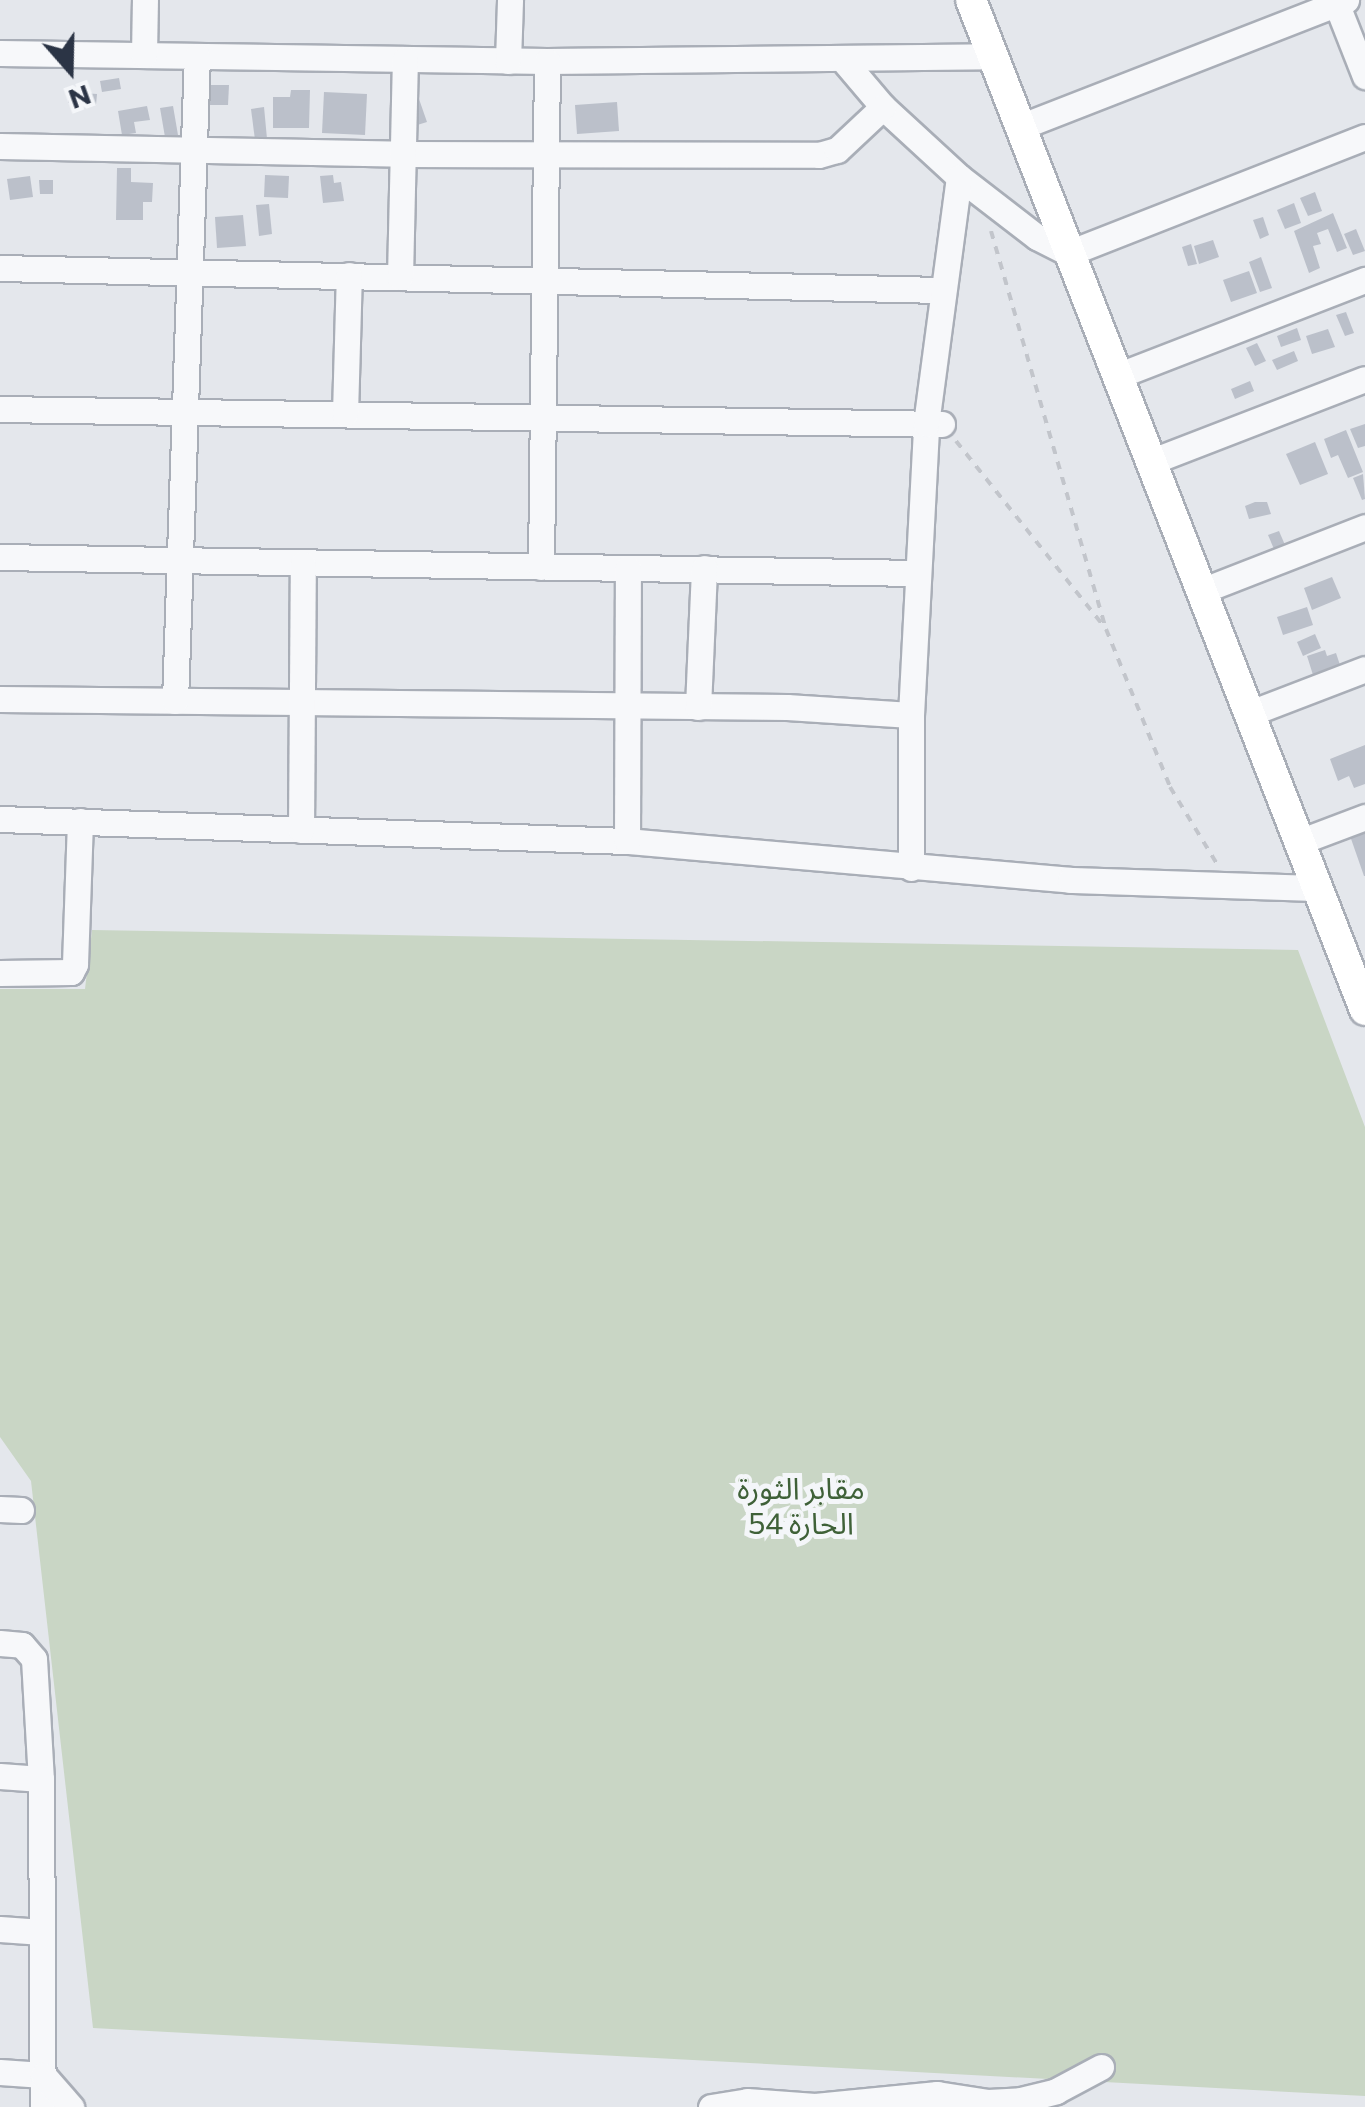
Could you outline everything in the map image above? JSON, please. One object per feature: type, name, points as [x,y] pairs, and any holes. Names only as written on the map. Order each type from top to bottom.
[{"type":"main road","points":[[972,0],[1317,888],[1358,971],[1365,1010]]},
{"type":"street","points":[[144,55],[146,0]]},
{"type":"street","points":[[508,61],[510,0]]},
{"type":"street","points":[[1020,126],[1340,1],[1365,76]]},
{"type":"street","points":[[0,53],[547,62],[844,61],[992,56]]},
{"type":"street","points":[[176,701],[197,56]]},
{"type":"street","points":[[400,276],[405,59]]},
{"type":"street","points":[[844,61],[883,107],[959,177],[1037,237],[1069,254],[1365,137]]},
{"type":"street","points":[[541,567],[547,62]]},
{"type":"street","points":[[0,146],[403,154],[819,155],[838,150],[883,107]]},
{"type":"street","points":[[912,868],[911,715],[917,573],[934,424],[942,290],[959,177]]},
{"type":"street","points":[[0,268],[942,290]]},
{"type":"street","points":[[345,414],[349,276]]},
{"type":"street","points":[[1117,376],[1365,280]]},
{"type":"street","points":[[1150,462],[1365,378]]},
{"type":"street","points":[[0,408],[934,424]]},
{"type":"street","points":[[1201,591],[1365,527]]},
{"type":"street","points":[[0,557],[917,573]]},
{"type":"street","points":[[301,830],[303,564]]},
{"type":"street","points":[[627,841],[628,568]]},
{"type":"street","points":[[698,707],[704,568]]},
{"type":"street","points":[[1248,714],[1365,669]]},
{"type":"street","points":[[0,699],[626,704],[911,715]]},
{"type":"street","points":[[1300,842],[1365,817]]},
{"type":"street","points":[[0,819],[627,841],[912,868],[1232,888],[1317,888]]},
{"type":"street","points":[[0,974],[71,972],[75,964],[80,821]]},
{"type":"street","points":[[0,1643],[22,1644],[34,1659],[41,1778],[44,2107]]},
{"type":"street","points":[[0,1776],[41,1778]]},
{"type":"street","points":[[0,1929],[42,1932]]},
{"type":"street","points":[[710,2107],[747,2102],[815,2106],[936,2094],[988,2102],[1022,2100],[1056,2091],[1101,2067]]},
{"type":"street","points":[[0,2072],[43,2075],[71,2107]]},
{"type":"path","points":[[991,229],[1106,629],[1170,787],[1232,888]]},
{"type":"path","points":[[934,424],[1106,629]]},
{"type":"green space","name":"مقابر الثورة الحارة 54","points":[[92,930],[1298,950],[1365,1127],[1365,2096],[93,2028],[31,1481],[0,1437],[0,989],[85,989]]},
{"type":"building","points":[[119,78],[121,89],[102,92],[100,81]]},
{"type":"building","points":[[199,85],[229,85],[228,105],[199,105]]},
{"type":"building","points":[[291,90],[310,90],[309,128],[273,128],[273,97],[290,97]]},
{"type":"building","points":[[69,92],[97,94],[96,105],[68,103]]},
{"type":"building","points":[[324,92],[367,94],[365,135],[322,133]]},
{"type":"building","points":[[419,99],[427,122],[414,126],[407,103]]},
{"type":"building","points":[[617,102],[619,131],[577,134],[575,105]]},
{"type":"building","points":[[147,106],[150,120],[134,122],[136,133],[122,135],[118,111]]},
{"type":"building","points":[[173,106],[178,135],[165,137],[160,108]]},
{"type":"building","points":[[264,107],[267,139],[255,140],[251,109]]},
{"type":"building","points":[[117,168],[131,168],[131,182],[153,183],[152,202],[143,202],[143,220],[116,220]]},
{"type":"building","points":[[265,175],[289,176],[288,198],[264,197]]},
{"type":"building","points":[[333,175],[334,183],[341,182],[344,201],[323,203],[320,176]]},
{"type":"building","points":[[30,176],[33,197],[10,200],[7,179]]},
{"type":"building","points":[[39,180],[53,180],[53,194],[40,194]]},
{"type":"building","points":[[1315,192],[1322,211],[1308,216],[1300,198]]},
{"type":"building","points":[[1294,203],[1301,223],[1285,229],[1277,210]]},
{"type":"building","points":[[269,204],[272,234],[259,236],[256,205]]},
{"type":"building","points":[[1333,213],[1347,248],[1337,252],[1328,229],[1317,233],[1321,244],[1313,246],[1320,268],[1309,273],[1294,231]]},
{"type":"building","points":[[243,215],[246,246],[217,248],[215,217]]},
{"type":"building","points":[[1263,217],[1269,235],[1260,239],[1253,220]]},
{"type":"building","points":[[1356,229],[1365,251],[1353,255],[1344,234]]},
{"type":"building","points":[[1213,240],[1219,257],[1199,264],[1194,246]]},
{"type":"building","points":[[1191,244],[1197,264],[1188,266],[1182,247]]},
{"type":"building","points":[[1261,257],[1272,288],[1260,292],[1249,262]]},
{"type":"building","points":[[1249,271],[1257,293],[1231,302],[1223,280]]},
{"type":"building","points":[[1346,312],[1354,333],[1345,336],[1336,315]]},
{"type":"building","points":[[1297,328],[1301,340],[1281,347],[1277,336]]},
{"type":"building","points":[[1328,329],[1335,347],[1312,354],[1306,336]]},
{"type":"building","points":[[1257,343],[1266,361],[1255,366],[1246,348]]},
{"type":"building","points":[[1294,351],[1298,361],[1277,370],[1272,360]]},
{"type":"building","points":[[1250,381],[1254,391],[1235,399],[1231,389]]},
{"type":"building","points":[[1365,424],[1365,446],[1358,448],[1350,429]]},
{"type":"building","points":[[1346,430],[1363,472],[1348,478],[1338,455],[1331,458],[1324,439]]},
{"type":"building","points":[[1315,442],[1328,474],[1300,485],[1286,454]]},
{"type":"building","points":[[1363,474],[1365,499],[1362,500],[1353,478]]},
{"type":"building","points":[[1267,502],[1271,514],[1249,519],[1245,506]]},
{"type":"building","points":[[1279,531],[1285,545],[1274,549],[1268,535]]},
{"type":"building","points":[[1332,577],[1341,598],[1312,610],[1304,588]]},
{"type":"building","points":[[1307,607],[1313,625],[1283,635],[1277,617]]},
{"type":"building","points":[[1315,634],[1321,648],[1303,656],[1297,642]]},
{"type":"building","points":[[1325,650],[1327,656],[1336,653],[1340,665],[1313,675],[1307,656]]},
{"type":"building","points":[[1365,745],[1365,784],[1354,788],[1349,776],[1338,781],[1330,759]]},
{"type":"building","points":[[1365,827],[1365,876],[1364,876],[1349,833]]}]
